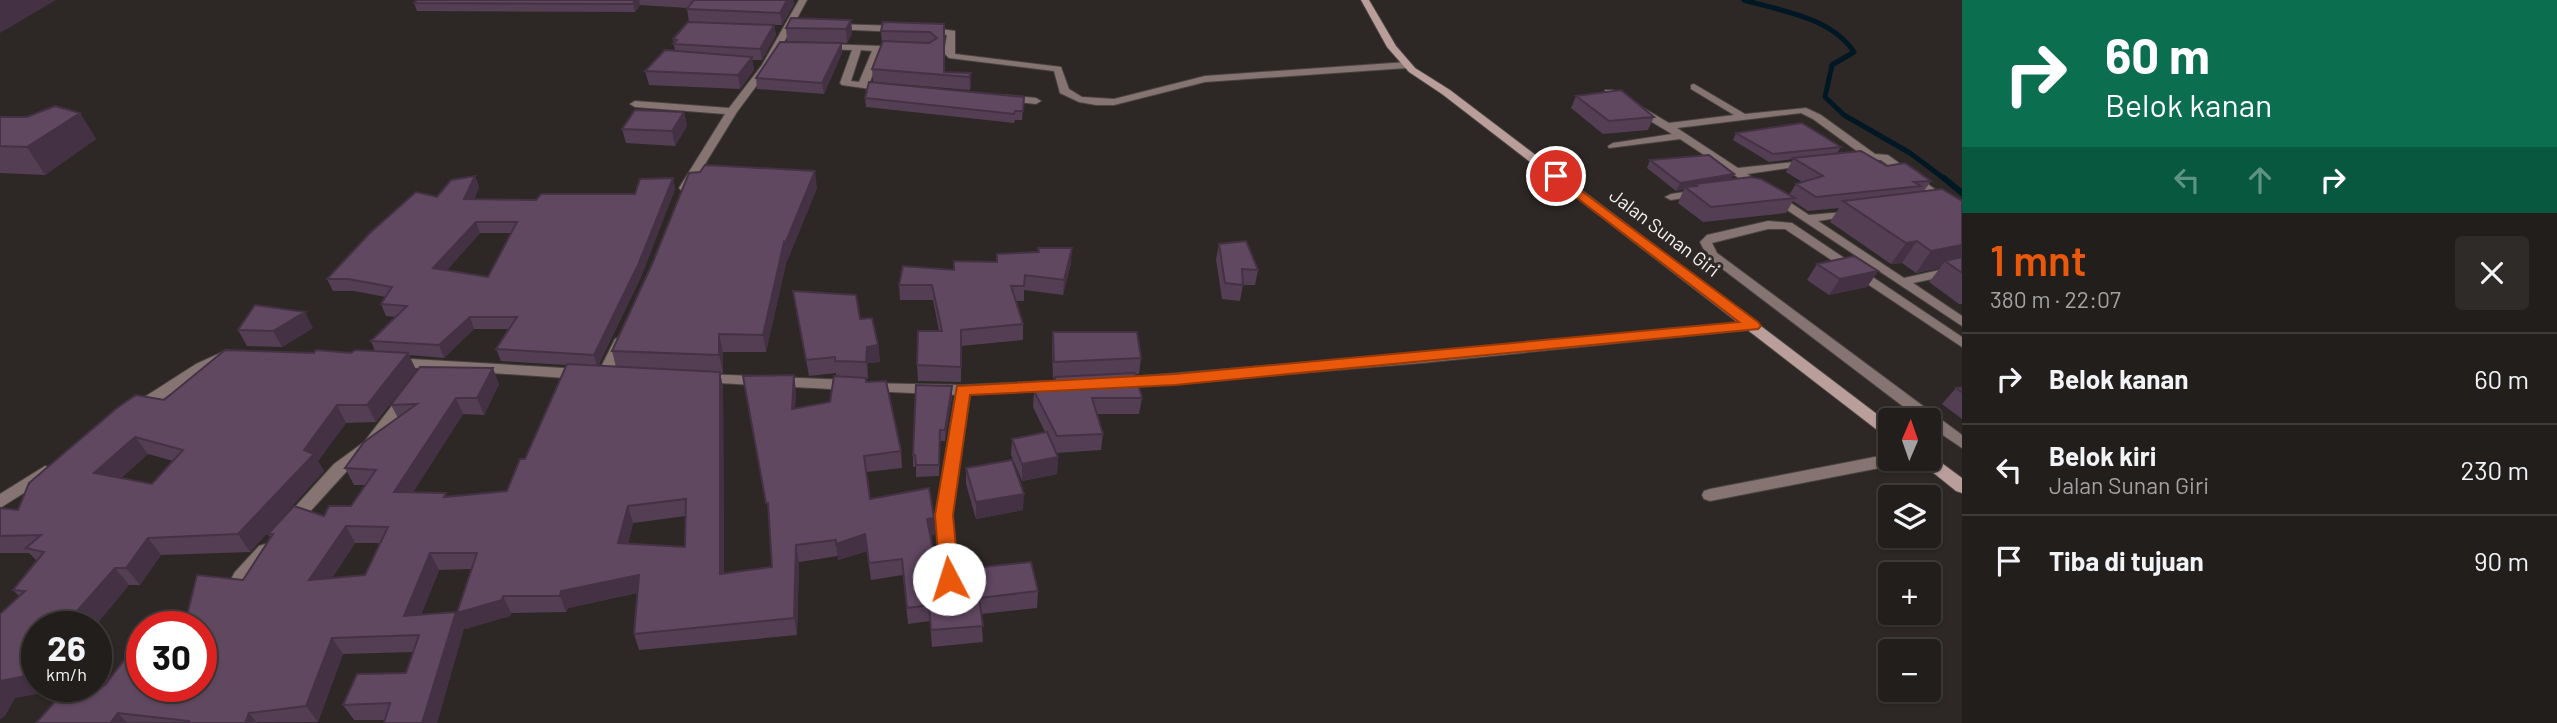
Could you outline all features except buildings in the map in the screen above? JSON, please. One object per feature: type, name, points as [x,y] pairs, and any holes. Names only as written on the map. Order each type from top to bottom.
[{"type":"street","points":[[678,204],[688,179],[732,111],[766,66],[803,0]]},
{"type":"street","name":"Jalan Sunan Giri","points":[[1365,0],[1392,47],[1407,65],[1878,423]]},
{"type":"street","points":[[773,31],[803,26]]},
{"type":"street","points":[[816,26],[907,29]]},
{"type":"street","points":[[920,30],[952,33],[949,53],[953,56],[1058,69],[1064,91],[1084,100],[1152,96],[1187,82],[1205,79],[1407,65]]},
{"type":"street","points":[[777,47],[790,47]]},
{"type":"street","points":[[817,47],[891,48]]},
{"type":"street","points":[[857,48],[845,83],[897,89]]},
{"type":"street","points":[[863,86],[878,48]]},
{"type":"street","points":[[752,66],[766,66]]},
{"type":"street","points":[[1694,87],[1741,115]]},
{"type":"street","points":[[1611,95],[1667,126],[1962,322]]},
{"type":"street","points":[[994,97],[1036,101]]},
{"type":"street","points":[[635,104],[732,111]]},
{"type":"street","points":[[1667,126],[1741,115],[1802,110],[1818,117],[1870,155]]},
{"type":"street","points":[[1613,146],[1682,136]]},
{"type":"street","points":[[1833,159],[1870,155],[1884,157],[1962,215]]},
{"type":"street","points":[[1737,172],[1819,161]]},
{"type":"street","points":[[1731,188],[1755,184]]},
{"type":"street","points":[[1671,197],[1707,191]]},
{"type":"street","points":[[1930,204],[1944,202]]},
{"type":"street","points":[[1807,219],[1862,212]]},
{"type":"street","points":[[1962,343],[1788,226],[1768,225],[1711,238],[1706,242],[1712,255],[1962,443]]},
{"type":"street","points":[[1902,282],[1962,269]]},
{"type":"street","points":[[685,378],[963,390],[1094,384],[1394,361],[1753,326]]},
{"type":"street","points":[[375,361],[611,375],[626,330]]},
{"type":"street","points":[[119,421],[216,358],[240,353]]},
{"type":"street","points":[[242,577],[340,468],[369,446],[430,365]]},
{"type":"street","points":[[949,579],[945,507],[951,483],[963,390]]},
{"type":"street","points":[[1710,495],[1878,462]]},
{"type":"street","points":[[0,502],[54,466]]},
{"type":"street","points":[[1941,471],[1962,487]]},
{"type":"waterway","points":[[1744,0],[1804,17],[1819,23],[1844,40],[1854,52],[1832,65],[1825,97],[1844,115],[1910,153],[1946,180]]},
{"type":"waterway","points":[[1944,178],[1962,193]]},
{"type":"route","points":[[949,579],[945,499],[951,483],[963,390],[1175,380],[1753,326],[1556,176]]}]
